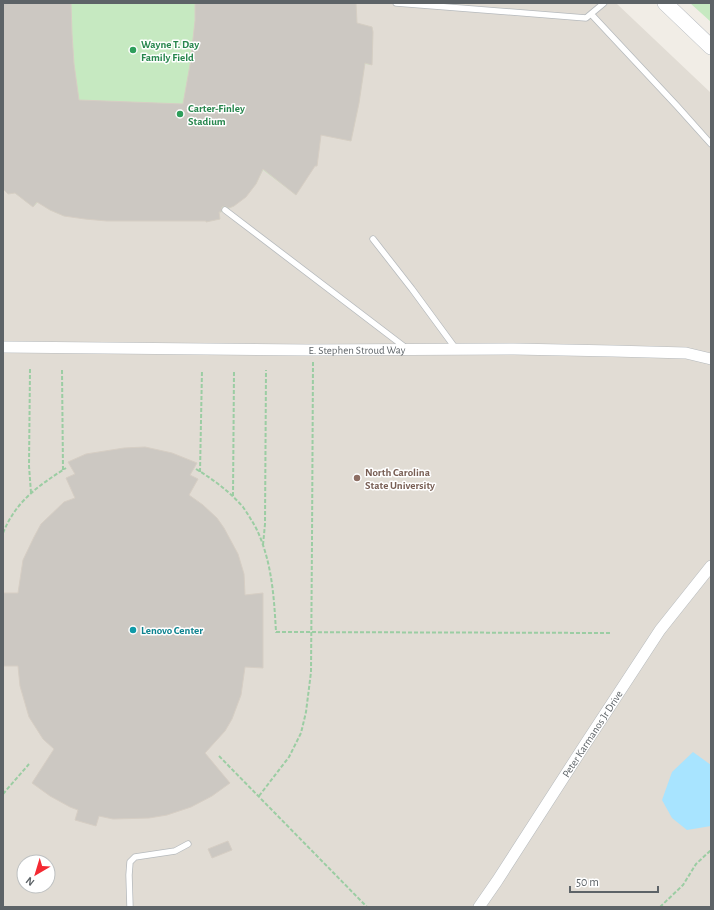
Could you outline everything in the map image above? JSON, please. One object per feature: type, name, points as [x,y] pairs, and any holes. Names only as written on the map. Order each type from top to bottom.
[{"type":"main road","points":[[665,3],[711,47]]},
{"type":"street","name":"E. Stephen Stroud Way","points":[[3,347],[308,350],[514,349],[686,353],[711,360]]},
{"type":"street","name":"Peter Karmanos Jr Drive","points":[[480,907],[660,630],[711,566]]},
{"type":"lane","points":[[396,3],[586,18],[604,3]]},
{"type":"lane","points":[[591,14],[711,144]]},
{"type":"lane","points":[[225,210],[409,350]]},
{"type":"lane","points":[[373,239],[412,289],[456,350]]},
{"type":"lane","points":[[130,907],[130,862],[135,857],[175,851],[188,844]]},
{"type":"path","points":[[259,796],[289,757],[301,733],[306,712],[311,672],[313,360]]},
{"type":"path","points":[[30,369],[31,493]]},
{"type":"path","points":[[62,370],[63,470]]},
{"type":"path","points":[[200,472],[202,370]]},
{"type":"path","points":[[263,546],[265,524],[266,370]]},
{"type":"path","points":[[233,496],[234,371]]},
{"type":"path","points":[[3,533],[6,525],[22,501],[50,478],[66,468]]},
{"type":"path","points":[[196,469],[220,485],[233,496],[249,516],[261,538],[270,572],[274,599],[276,632],[611,633]]},
{"type":"path","points":[[219,756],[367,907]]},
{"type":"path","points":[[3,794],[29,764]]},
{"type":"path","points":[[660,907],[683,884],[696,864],[711,850]]},
{"type":"shaded area","name":"North Carolina State University","points":[[3,3],[616,3],[711,93],[711,907],[3,907]]},
{"type":"green space","name":"Carter-Finley Stadium","points":[[3,3],[356,3],[357,23],[372,27],[372,65],[365,64],[351,141],[322,135],[322,128],[296,195],[263,170],[256,184],[234,206],[219,213],[220,219],[206,222],[205,216],[64,216],[50,210],[38,202],[33,207],[15,193],[8,194],[3,189]]},
{"type":"green space","points":[[690,3],[711,3],[711,22]]},
{"type":"water","points":[[693,752],[711,765],[711,826],[687,830],[672,818],[662,800],[672,772]]},
{"type":"building","name":"Carter-Finley Stadium","points":[[3,3],[71,3],[74,64],[79,100],[183,104],[190,65],[195,21],[195,3],[356,3],[357,23],[372,27],[372,65],[365,63],[351,141],[321,135],[317,166],[315,166],[296,195],[263,169],[256,184],[246,197],[234,206],[229,208],[225,206],[222,207],[221,212],[219,212],[220,219],[206,222],[107,221],[64,216],[37,202],[33,207],[15,193],[8,194],[3,189]]},
{"type":"building","name":"Lenovo Center","points":[[145,447],[172,453],[197,463],[190,475],[198,479],[189,495],[217,518],[224,528],[238,554],[244,574],[245,595],[263,593],[263,668],[245,667],[241,695],[232,719],[225,731],[205,753],[230,783],[212,796],[191,807],[167,815],[149,818],[113,819],[99,816],[96,826],[75,820],[78,810],[50,796],[32,783],[54,749],[43,739],[29,717],[20,686],[18,666],[3,666],[3,593],[18,593],[23,560],[41,524],[64,502],[75,498],[66,478],[75,474],[68,462],[86,454],[124,448]]},
{"type":"building","points":[[228,841],[232,850],[212,858],[208,849]]},
{"type":"place","name":"Wayne T. Day Family Field","points":[[133,50]]},
{"type":"place","name":"Carter-Finley Stadium","points":[[180,114]]},
{"type":"place","name":"North Carolina State University","points":[[357,478]]},
{"type":"place","name":"Lenovo Center","points":[[133,630]]}]
